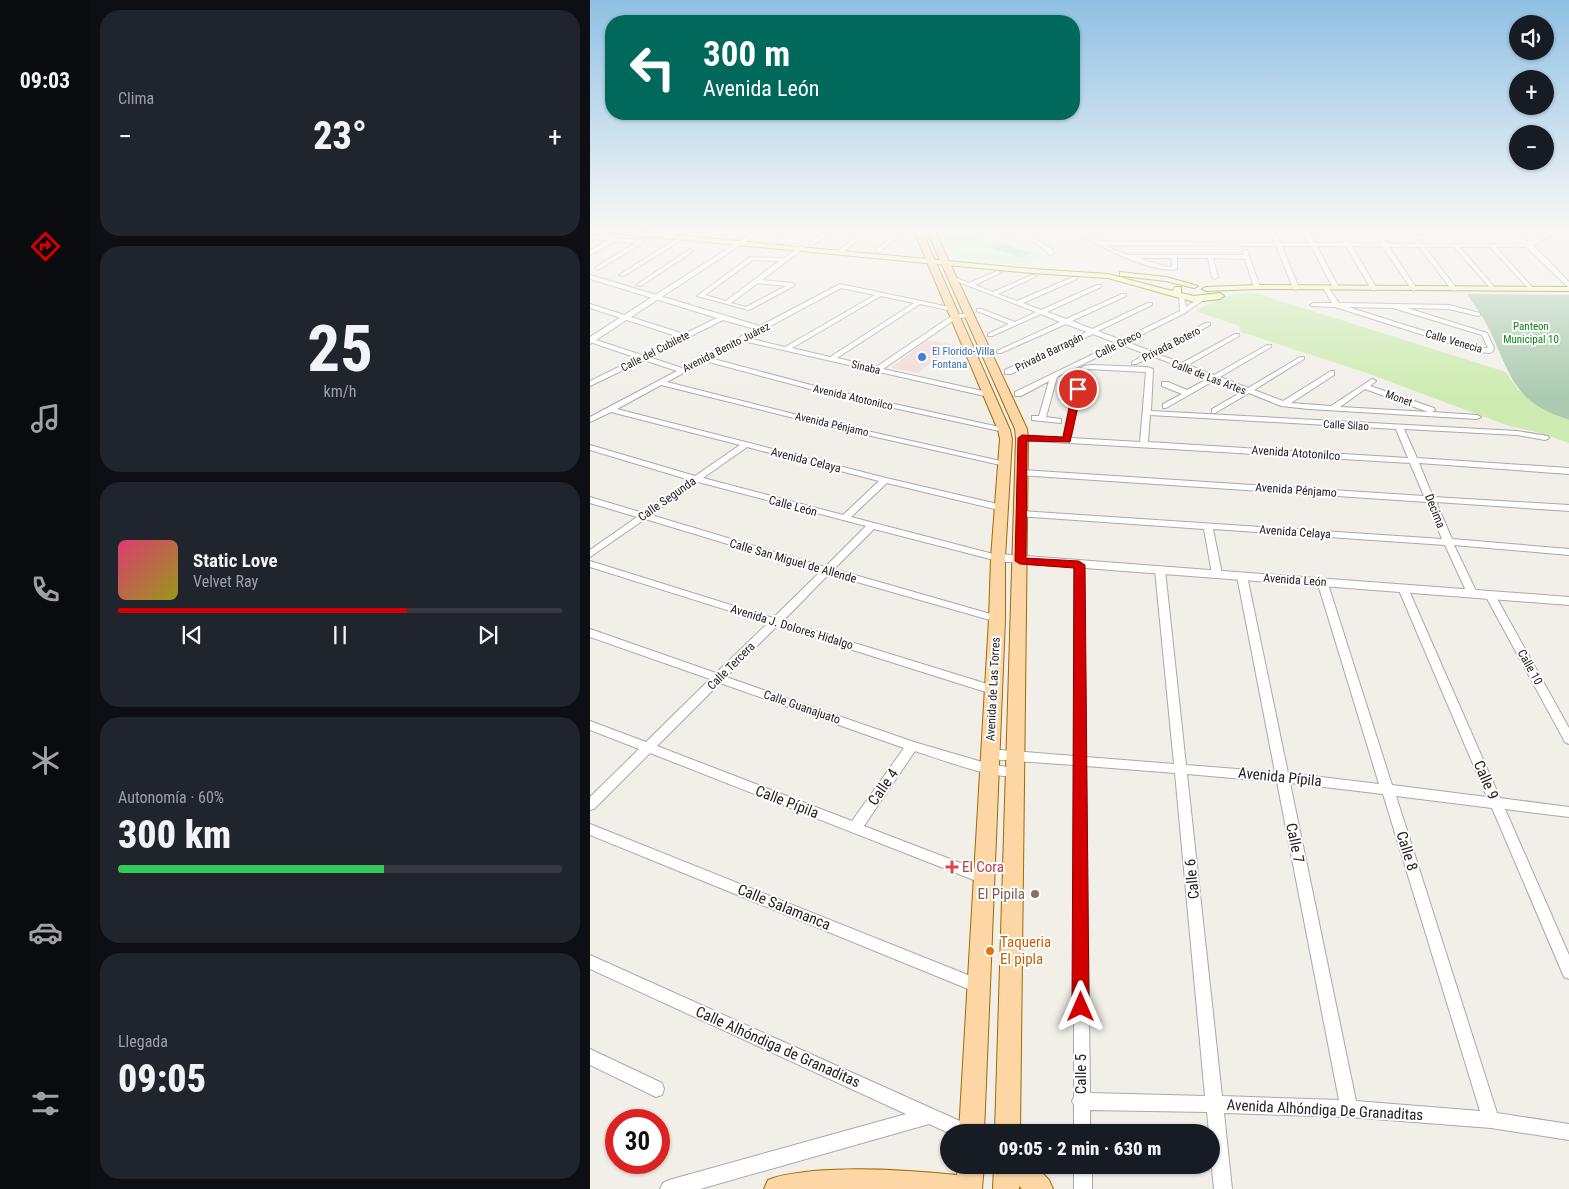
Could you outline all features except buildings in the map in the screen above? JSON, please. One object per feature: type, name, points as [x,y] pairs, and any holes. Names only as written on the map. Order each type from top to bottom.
[{"type":"main road","name":"Avenida de Las Torres","points":[[942,286],[1004,430],[1003,508],[998,558],[997,619],[972,1124]]},
{"type":"main road","name":"Avenida de Las Torres","points":[[959,286],[974,312],[1021,429],[1022,438],[1008,1124]]},
{"type":"main road","points":[[1142,286],[1194,300],[1205,295],[1257,287],[1374,289],[1569,288]]},
{"type":"main road","points":[[1180,297],[1176,292],[1178,289],[1191,286]]},
{"type":"main road","points":[[1195,286],[1205,295]]},
{"type":"main road","points":[[777,1189],[801,1185],[860,1182],[970,1189],[970,1174]]},
{"type":"main road","points":[[1006,1189],[1007,1174]]},
{"type":"main road","points":[[1026,1174],[1040,1189]]},
{"type":"street","points":[[619,286],[761,329]]},
{"type":"street","points":[[590,340],[675,286]]},
{"type":"street","points":[[713,286],[700,296],[747,309],[789,286]]},
{"type":"street","points":[[726,303],[750,286]]},
{"type":"street","name":"Avenida Benito Juárez","points":[[590,420],[839,286]]},
{"type":"street","name":"Avenida Benito Juárez","points":[[842,286],[918,302],[954,313],[974,312]]},
{"type":"street","name":"Calle de Las Artes","points":[[973,286],[1284,404],[1477,417]]},
{"type":"street","points":[[992,294],[1010,286]]},
{"type":"street","points":[[1017,303],[1055,286]]},
{"type":"street","points":[[990,335],[1098,286]]},
{"type":"street","points":[[1326,288],[1337,306]]},
{"type":"street","points":[[786,349],[881,294]]},
{"type":"street","points":[[999,352],[1124,295]]},
{"type":"street","name":"Calle Greco","points":[[1018,394],[1184,312],[1205,295]]},
{"type":"street","points":[[1180,297],[1184,312]]},
{"type":"street","points":[[831,359],[918,302]]},
{"type":"street","name":"Privada Barragán","points":[[1008,372],[1150,304]]},
{"type":"street","points":[[590,306],[684,336]]},
{"type":"street","points":[[1313,306],[1337,306]]},
{"type":"street","name":"Calle Venecia","points":[[1337,306],[1477,350],[1490,351],[1491,348],[1485,334],[1393,306]]},
{"type":"street","name":"Calle Venecia","points":[[1337,306],[1449,307],[1478,314]]},
{"type":"street","points":[[974,312],[1014,324]]},
{"type":"street","points":[[877,370],[954,313]]},
{"type":"street","name":"Calle del Cubilete","points":[[592,380],[642,358],[721,318]]},
{"type":"street","name":"Privada Botero","points":[[1134,363],[1208,324]]},
{"type":"street","points":[[1181,366],[1237,335]]},
{"type":"street","name":"Sinaba","points":[[743,339],[989,395]]},
{"type":"street","points":[[590,340],[682,370]]},
{"type":"street","points":[[1166,406],[1269,346]]},
{"type":"street","points":[[1215,411],[1302,358]]},
{"type":"street","name":"Avenida Atotonilco","points":[[704,359],[825,391],[1004,430]]},
{"type":"street","points":[[1067,440],[1081,371],[1086,367],[1149,370],[1144,444]]},
{"type":"street","points":[[1284,404],[1331,373]]},
{"type":"street","points":[[1054,376],[1038,419],[1058,421]]},
{"type":"street","name":"Monet","points":[[1364,386],[1372,381]]},
{"type":"street","name":"Avenida Pénjamo","points":[[658,382],[818,422],[1005,464]]},
{"type":"street","points":[[1165,384],[1187,393]]},
{"type":"street","points":[[1333,408],[1364,386]]},
{"type":"street","name":"Monet","points":[[1364,386],[1442,414]]},
{"type":"street","name":"Avenida Celaya","points":[[610,409],[745,445],[1003,508]]},
{"type":"street","name":"Calle Silao","points":[[1147,413],[1517,434],[1544,438]]},
{"type":"street","name":"Decima","points":[[1400,428],[1448,542],[1472,593]]},
{"type":"street","name":"Avenida Atotonilco","points":[[1022,438],[1569,471]]},
{"type":"street","name":"Calle Segunda","points":[[590,554],[745,445]]},
{"type":"street","name":"Calle León","points":[[590,447],[695,480],[998,558]]},
{"type":"street","name":"Avenida Pénjamo","points":[[1022,473],[1569,508]]},
{"type":"street","points":[[844,519],[885,480]]},
{"type":"street","name":"Calle San Miguel de Allende","points":[[590,500],[997,619]]},
{"type":"street","name":"Avenida Celaya","points":[[1021,514],[1448,542],[1569,552]]},
{"type":"street","name":"Calle Tercera","points":[[590,805],[872,527]]},
{"type":"street","points":[[1208,527],[1217,574]]},
{"type":"street","name":"Avenida León","points":[[998,558],[1569,601]]},
{"type":"street","name":"Avenida J. Dolores Hidalgo","points":[[590,564],[993,690]]},
{"type":"street","name":"Calle 5","points":[[1079,565],[1081,1124]]},
{"type":"street","name":"Calle 6","points":[[1160,570],[1223,1189]]},
{"type":"street","name":"Calle 7","points":[[1242,576],[1350,1109]]},
{"type":"street","name":"Calle 8","points":[[1322,582],[1491,1120]]},
{"type":"street","name":"Calle 9","points":[[1403,588],[1569,972]]},
{"type":"street","name":"Calle 10","points":[[1490,595],[1569,740]]},
{"type":"street","name":"Calle Guanajuato","points":[[590,634],[912,746],[989,761]]},
{"type":"street","name":"Calle Pípila","points":[[590,725],[984,878]]},
{"type":"street","name":"Calle 4","points":[[855,828],[912,746]]},
{"type":"street","name":"Avenida Pípila","points":[[989,761],[1016,764],[1081,760],[1181,767],[1282,777],[1569,812]]},
{"type":"street","name":"Calle Salamanca","points":[[590,829],[978,986]]},
{"type":"street","name":"Calle Alhóndiga de Granaditas","points":[[590,962],[946,1124]]},
{"type":"street","points":[[590,1057],[656,1089]]},
{"type":"street","name":"Avenida Alhóndiga De Granaditas","points":[[1080,1102],[1350,1109],[1491,1120],[1569,1132]]},
{"type":"street","points":[[669,1189],[928,1116]]},
{"type":"street","points":[[1083,1174],[1083,1189]]},
{"type":"shaded area","name":"El Florido-Villa Fontana","points":[[927,340],[955,345],[918,373],[891,368]]},
{"type":"green space","points":[[1252,292],[1506,372],[1518,390],[1559,417],[1569,420],[1569,443],[1537,432],[1509,426],[1364,372],[1241,332],[1239,326],[1195,311],[1224,296]]},
{"type":"green space","name":"Panteon Municipal 10","points":[[1467,294],[1569,295],[1569,420],[1537,405],[1517,386],[1510,375],[1488,326]]},
{"type":"place","name":"El Florido-Villa Fontana","points":[[922,357]]},
{"type":"place","name":"El Cora","points":[[952,867]]},
{"type":"place","name":"El Pipila","points":[[1035,894]]},
{"type":"place","name":"Taqueria El pipla","points":[[990,951]]},
{"type":"route","points":[[1078,389],[1067,440],[1022,438],[1020,561],[1079,565],[1081,1007]]}]
